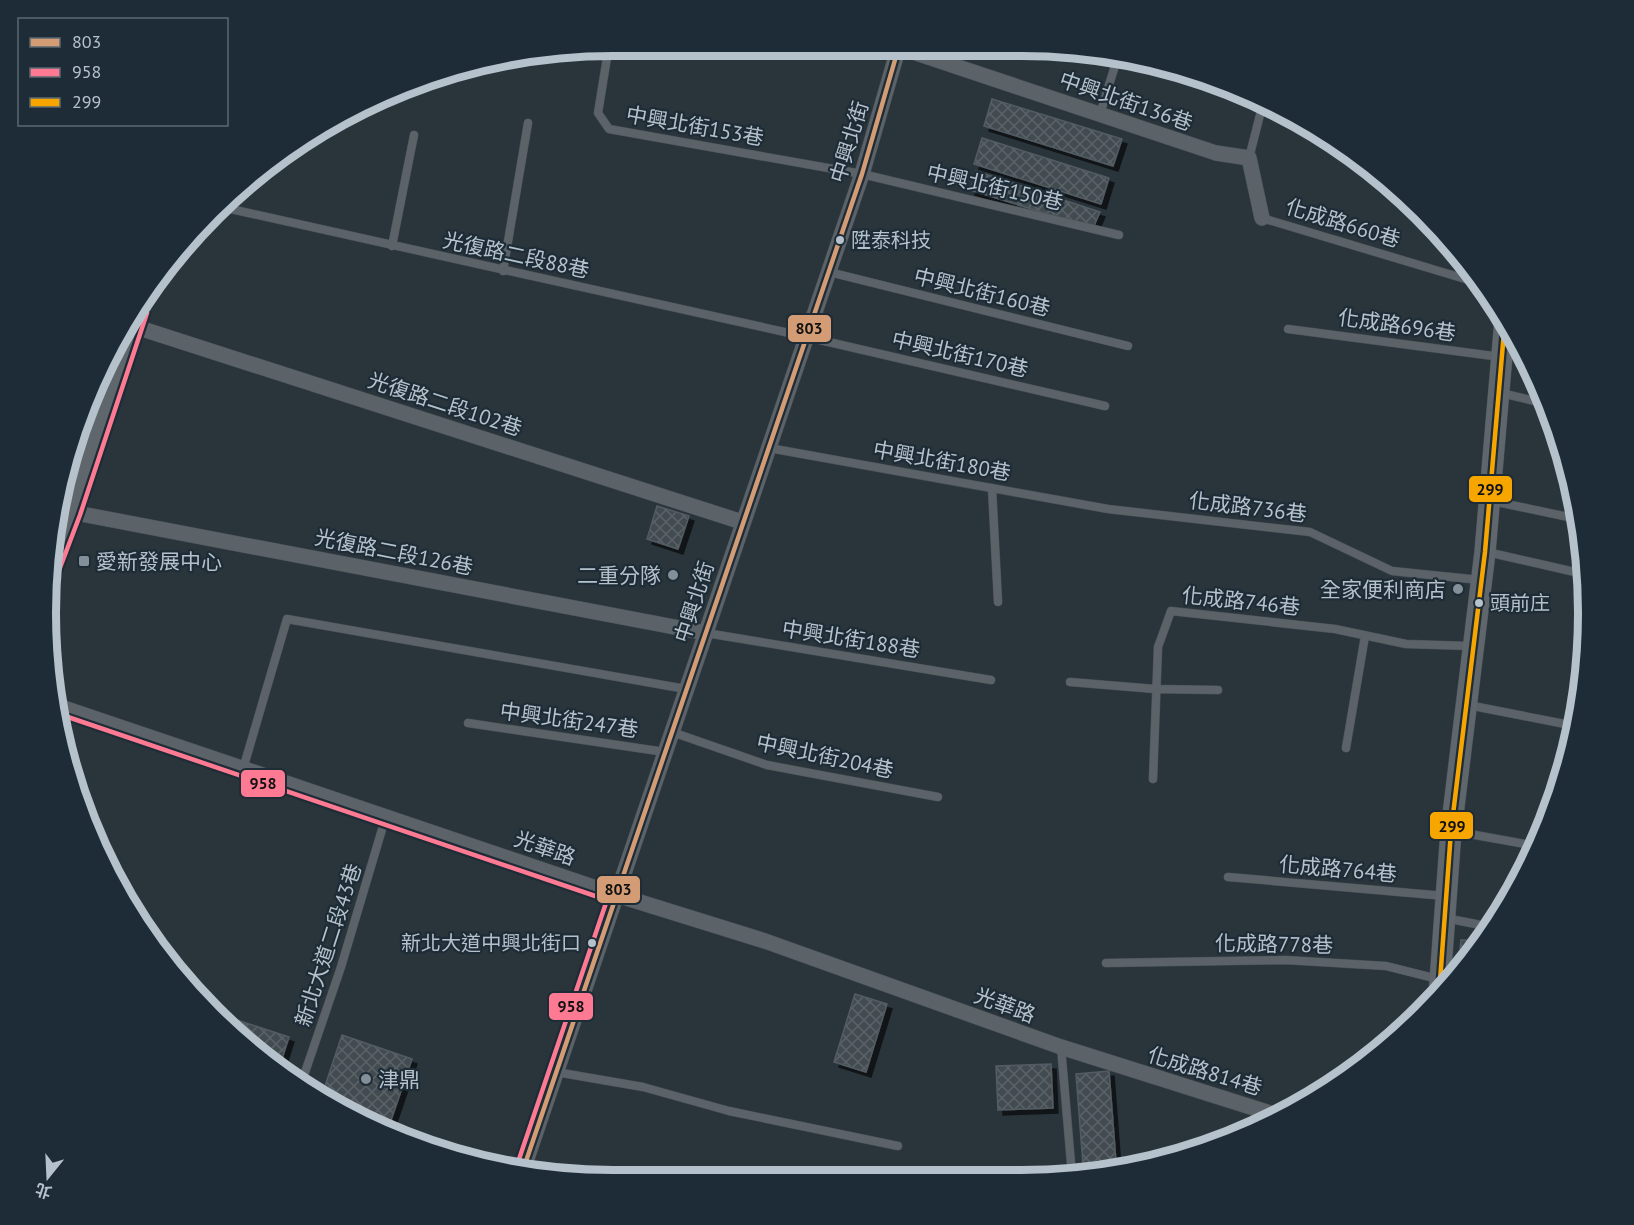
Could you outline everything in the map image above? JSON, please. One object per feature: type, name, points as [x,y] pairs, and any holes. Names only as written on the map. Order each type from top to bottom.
[{"type":"street","name":"中興北街","points":[[525,1163],[862,174],[894,56]]},
{"type":"street","name":"中興北街136巷","points":[[927,56],[1216,153],[1249,158]]},
{"type":"street","points":[[1249,158],[1262,218]]},
{"type":"street","name":"光復路二段102巷","points":[[137,322],[742,522]]},
{"type":"street","points":[[66,507],[130,333]]},
{"type":"street","points":[[1440,979],[1452,831],[1485,552],[1504,333]]},
{"type":"street","name":"光復路二段126巷","points":[[65,511],[706,633]]},
{"type":"street","name":"光華路","points":[[64,708],[617,895],[765,941],[1120,1066]]},
{"type":"street","name":"化成路814巷","points":[[1120,1066],[1267,1112]]},
{"type":"lane","name":"中興北街153巷","points":[[607,56],[598,113],[609,129],[862,174]]},
{"type":"lane","points":[[1100,114],[1116,64]]},
{"type":"lane","points":[[1249,158],[1261,110]]},
{"type":"lane","points":[[502,271],[528,123]]},
{"type":"lane","points":[[392,246],[414,135]]},
{"type":"lane","name":"中興北街150巷","points":[[862,174],[1119,235]]},
{"type":"lane","name":"光復路二段88巷","points":[[230,209],[807,337]]},
{"type":"lane","name":"化成路660巷","points":[[1262,218],[1468,280]]},
{"type":"lane","name":"中興北街160巷","points":[[829,272],[1128,346]]},
{"type":"lane","name":"化成路696巷","points":[[1288,329],[1501,357]]},
{"type":"lane","name":"中興北街170巷","points":[[807,337],[1105,406]]},
{"type":"lane","points":[[1498,393],[1537,402]]},
{"type":"lane","name":"中興北街180巷","points":[[769,448],[1108,509]]},
{"type":"lane","points":[[992,488],[998,602]]},
{"type":"lane","points":[[1489,500],[1570,517]]},
{"type":"lane","name":"化成路736巷","points":[[1108,509],[1310,531],[1392,571],[1482,580]]},
{"type":"lane","points":[[1485,552],[1577,572]]},
{"type":"lane","name":"化成路746巷","points":[[1153,779],[1158,647],[1171,611],[1335,629],[1406,644],[1475,646]]},
{"type":"lane","points":[[243,769],[287,619],[686,689]]},
{"type":"lane","name":"中興北街188巷","points":[[706,633],[991,680]]},
{"type":"lane","points":[[1346,748],[1365,636]]},
{"type":"lane","points":[[1070,682],[1155,689],[1218,690]]},
{"type":"lane","points":[[1468,705],[1567,724]]},
{"type":"lane","name":"中興北街247巷","points":[[468,723],[665,752]]},
{"type":"lane","name":"中興北街204巷","points":[[672,732],[768,765],[938,797]]},
{"type":"lane","name":"新北大道二段43巷","points":[[304,1076],[341,967],[386,816]]},
{"type":"lane","points":[[1452,831],[1528,844]]},
{"type":"lane","name":"化成路764巷","points":[[1228,878],[1446,896]]},
{"type":"lane","points":[[1444,918],[1483,925]]},
{"type":"lane","name":"化成路778巷","points":[[1106,963],[1285,960],[1386,966],[1435,985]]},
{"type":"lane","points":[[1061,1047],[1071,1167]]},
{"type":"lane","points":[[556,1072],[643,1087],[729,1111],[898,1146]]},
{"type":"building","points":[[992,99],[1122,139],[1113,166],[984,126]]},
{"type":"building","points":[[982,138],[1109,178],[1101,204],[974,164]]},
{"type":"building","points":[[976,171],[1100,212],[1093,228],[970,190]]},
{"type":"building","points":[[657,506],[689,516],[678,549],[647,539]]},
{"type":"building","points":[[1461,940],[1471,941],[1463,952],[1459,956]]},
{"type":"building","points":[[855,994],[887,1004],[866,1072],[834,1062]]},
{"type":"building","points":[[237,1020],[289,1037],[282,1060],[245,1031],[236,1023]]},
{"type":"building","name":"津鼎","points":[[342,1035],[412,1059],[390,1123],[324,1089]]},
{"type":"building","points":[[1051,1064],[1053,1108],[998,1110],[996,1066]]},
{"type":"building","points":[[1109,1071],[1116,1161],[1083,1165],[1076,1074]]},
{"type":"transit line","name":"803","points":[[526,1163],[862,174],[896,56]]},
{"type":"transit line","name":"958","points":[[58,573],[80,515],[147,313]]},
{"type":"transit line","name":"299","points":[[1440,980],[1451,831],[1485,552],[1504,334]]},
{"type":"transit line","name":"958","points":[[65,716],[607,900],[518,1161]]},
{"type":"place","name":"陞泰科技","points":[[840,240]]},
{"type":"place","name":"愛新發展中心","points":[[84,561]]},
{"type":"place","name":"二重分隊","points":[[673,575]]},
{"type":"place","name":"全家便利商店","points":[[1458,589]]},
{"type":"place","name":"頭前庄","points":[[1479,603]]},
{"type":"place","name":"新北大道中興北街口","points":[[592,943]]},
{"type":"place","name":"津鼎","points":[[366,1079]]}]
